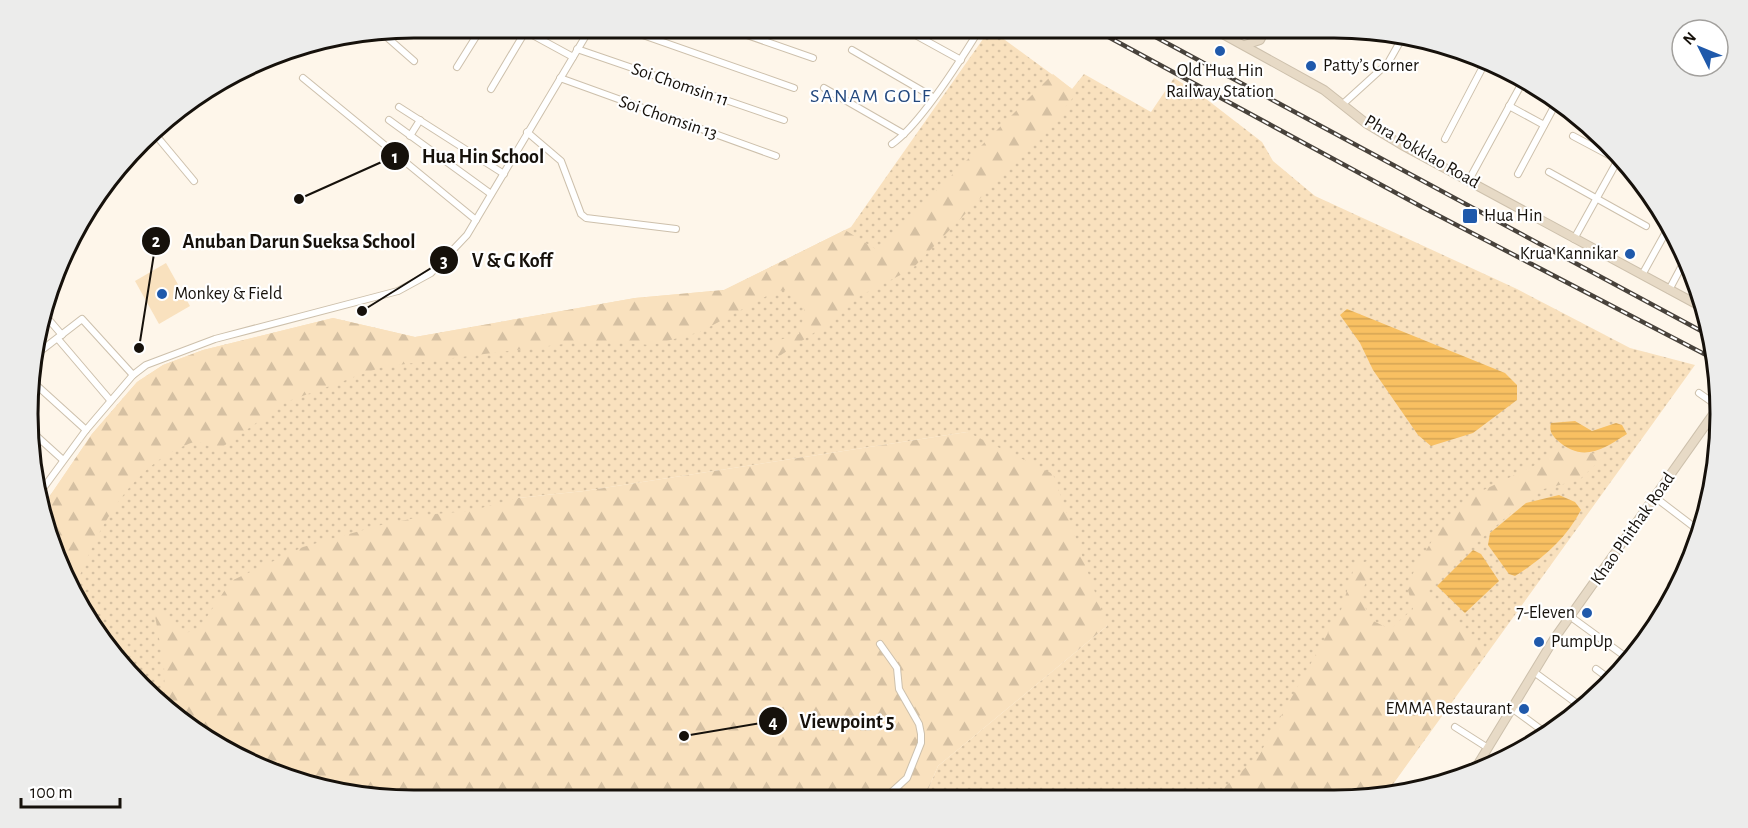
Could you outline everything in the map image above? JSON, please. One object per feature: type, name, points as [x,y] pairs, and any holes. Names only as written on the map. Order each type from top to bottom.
[{"type":"street","points":[[458,68],[476,37]]},
{"type":"street","points":[[491,89],[522,37]]},
{"type":"street","points":[[540,37],[573,57]]},
{"type":"street","points":[[44,484],[110,400],[133,375],[165,356],[215,339],[398,291],[440,265],[458,246],[476,220],[585,37]]},
{"type":"street","points":[[649,37],[794,88]]},
{"type":"street","points":[[753,37],[813,58]]},
{"type":"street","points":[[919,37],[961,60]]},
{"type":"street","points":[[892,144],[904,134],[933,97],[975,37]]},
{"type":"street","name":"Phra Pokklao Road","points":[[1232,37],[1344,103],[1368,124],[1694,303]]},
{"type":"street","points":[[1245,45],[1258,42],[1260,37]]},
{"type":"street","points":[[1262,37],[1263,47],[1269,59]]},
{"type":"street","points":[[388,38],[414,61]]},
{"type":"street","points":[[1344,103],[1388,63],[1399,44]]},
{"type":"street","name":"Soi Chomsin 11","points":[[577,49],[784,120]]},
{"type":"street","points":[[852,50],[933,97]]},
{"type":"street","points":[[1445,139],[1482,68]]},
{"type":"street","points":[[303,78],[476,220]]},
{"type":"street","name":"Soi Chomsin 13","points":[[560,78],[776,156]]},
{"type":"street","points":[[1469,180],[1520,87]]},
{"type":"street","points":[[824,88],[904,134]]},
{"type":"street","points":[[399,106],[504,174]]},
{"type":"street","points":[[1509,106],[1544,124]]},
{"type":"street","points":[[1518,174],[1553,108]]},
{"type":"street","points":[[389,120],[491,194]]},
{"type":"street","points":[[410,136],[420,120]]},
{"type":"street","points":[[528,132],[561,161],[581,214],[586,218],[676,229]]},
{"type":"street","points":[[1573,136],[1603,151]]},
{"type":"street","points":[[158,138],[194,181]]},
{"type":"street","points":[[1574,239],[1617,166]]},
{"type":"street","points":[[1549,172],[1646,226]]},
{"type":"street","points":[[1642,275],[1665,234]]},
{"type":"street","points":[[1669,290],[1681,268]]},
{"type":"street","points":[[44,349],[82,319],[133,375]]},
{"type":"street","points":[[49,321],[110,400]]},
{"type":"street","points":[[38,387],[86,430]]},
{"type":"street","points":[[1699,393],[1710,401]]},
{"type":"street","name":"Khao Phithak Road","points":[[1480,761],[1534,672],[1571,617],[1710,420]]},
{"type":"street","points":[[38,437],[63,460]]},
{"type":"street","points":[[1656,498],[1693,527]]},
{"type":"street","points":[[1571,617],[1623,655]]},
{"type":"street","points":[[880,644],[897,668],[899,689],[919,724],[921,734],[921,743],[907,778],[894,790]]},
{"type":"street","points":[[1596,669],[1605,675]]},
{"type":"street","points":[[1534,672],[1575,702]]},
{"type":"street","points":[[1513,709],[1540,729]]},
{"type":"street","points":[[1455,727],[1488,748]]},
{"type":"green space","points":[[984,37],[1001,37],[1072,89],[1084,74],[1151,112],[1174,78],[1201,95],[1262,142],[1273,161],[1315,196],[1517,289],[1630,348],[1695,365],[1392,785],[1383,787],[1359,790],[928,790],[938,766],[1107,626],[967,432],[584,491],[518,498],[208,729],[166,697],[131,662],[101,623],[76,581],[57,535],[48,499],[92,434],[137,382],[163,365],[203,350],[333,318],[415,337],[635,298],[724,290],[851,227]]},
{"type":"green space","points":[[1053,74],[1072,89],[1072,99],[1051,125],[912,269],[854,299],[824,326],[778,357],[773,342],[799,334],[804,314],[803,304],[788,290],[776,291],[700,332],[652,345],[588,341],[382,367],[286,402],[218,450],[197,441],[173,451],[152,465],[134,482],[104,524],[77,583],[57,535],[48,499],[92,434],[137,382],[163,365],[203,350],[333,318],[415,337],[635,298],[724,290],[845,230],[877,250]]},
{"type":"green space","name":"Monkey & Field","points":[[166,263],[190,306],[159,324],[135,281]]},
{"type":"green space","points":[[967,432],[1053,474],[1107,626],[938,766],[928,790],[389,790],[317,778],[270,762],[247,752],[205,727],[165,696],[164,666],[154,610],[163,610],[184,633],[198,630],[231,581],[303,547],[381,525],[435,514],[470,511],[518,498],[584,491]]},
{"type":"green space","points":[[1557,449],[1606,455],[1579,480],[1536,491],[1425,588],[1485,653],[1392,786],[1359,790],[1222,790],[1259,755],[1341,610],[1355,565],[1371,560],[1362,596],[1369,619],[1390,629],[1413,609],[1407,586],[1438,531],[1465,499],[1548,459]]},
{"type":"shaded area","points":[[1347,309],[1505,373],[1517,385],[1517,400],[1473,433],[1431,446],[1418,435],[1373,370],[1360,343],[1340,315]]},
{"type":"shaded area","points":[[1575,421],[1592,431],[1616,423],[1622,425],[1627,434],[1592,452],[1575,451],[1557,440],[1550,428],[1551,423]]},
{"type":"shaded area","points":[[1559,495],[1575,502],[1581,510],[1575,520],[1561,539],[1535,563],[1515,576],[1509,574],[1488,545],[1490,533],[1526,503]]},
{"type":"shaded area","points":[[1473,550],[1481,554],[1499,581],[1465,613],[1437,586]]},
{"type":"railway","points":[[1108,37],[1422,207],[1705,355]]},
{"type":"railway","points":[[1156,37],[1701,331]]},
{"type":"place","name":"Old Hua Hin Railway Station","points":[[1220,51]]},
{"type":"place","name":"Patty’s Corner","points":[[1311,66]]},
{"type":"place","name":"Hua Hin School","points":[[299,199]]},
{"type":"place","name":"Hua Hin","points":[[1470,216]]},
{"type":"place","name":"Krua Kannikar","points":[[1630,254]]},
{"type":"place","name":"Monkey & Field","points":[[162,294]]},
{"type":"place","name":"V & G Koff","points":[[362,311]]},
{"type":"place","name":"Anuban Darun Sueksa School","points":[[139,348]]},
{"type":"place","name":"7-Eleven","points":[[1587,613]]},
{"type":"place","name":"PumpUp","points":[[1539,642]]},
{"type":"place","name":"EMMA Restaurant","points":[[1524,709]]},
{"type":"place","name":"Viewpoint 5","points":[[684,736]]},
{"type":"district","name":"SANAM GOLF","points":[[871,96]]}]
